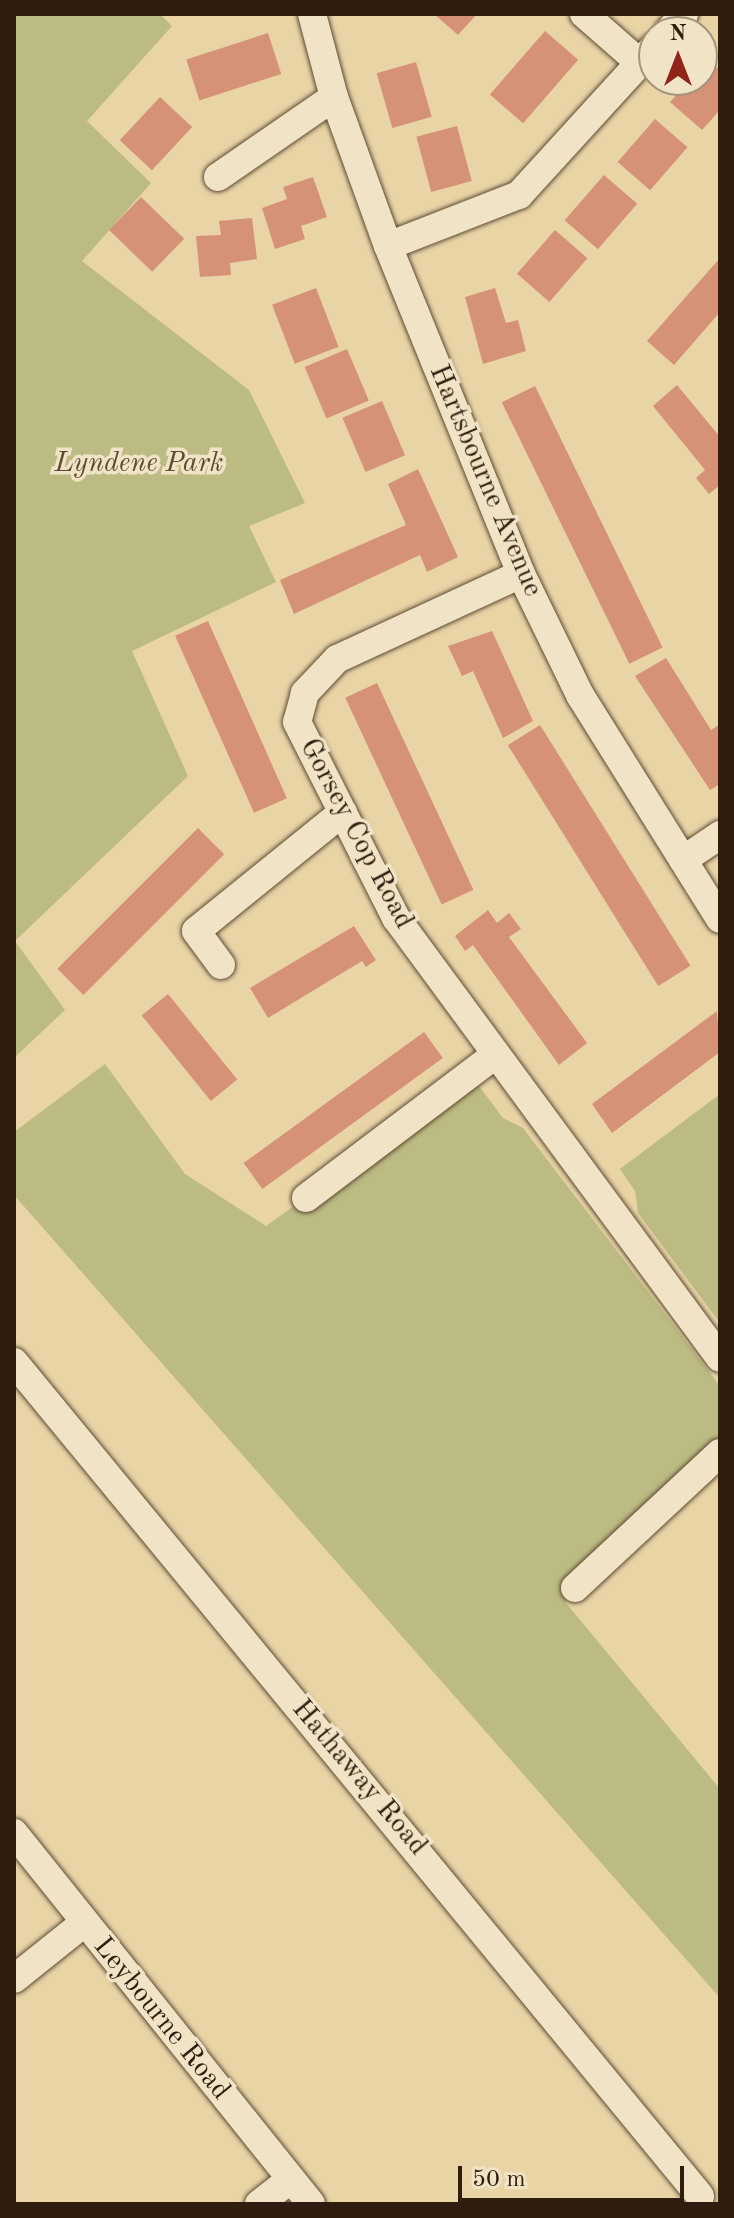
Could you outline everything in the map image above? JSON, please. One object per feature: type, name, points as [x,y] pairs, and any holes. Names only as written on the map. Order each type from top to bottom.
[{"type":"street","name":"Hartsbourne Avenue","points":[[312,14],[334,97],[388,246],[521,574],[580,695],[720,919]]},
{"type":"street","points":[[584,14],[638,49]]},
{"type":"street","points":[[388,246],[519,195],[638,65]]},
{"type":"street","points":[[218,177],[334,97]]},
{"type":"street","name":"Gorsey Cop Road","points":[[521,574],[337,659],[305,693],[297,722],[396,918],[494,1056],[720,1358]]},
{"type":"street","points":[[221,965],[196,931],[343,812]]},
{"type":"street","points":[[683,860],[720,835]]},
{"type":"street","points":[[306,1198],[494,1056]]},
{"type":"street","name":"Hathaway Road","points":[[14,1362],[703,2193]]},
{"type":"street","points":[[575,1588],[720,1453]]},
{"type":"street","name":"Leybourne Road","points":[[14,1833],[311,2204]]},
{"type":"street","points":[[14,1979],[84,1923]]},
{"type":"street","points":[[259,2204],[290,2180]]},
{"type":"green space","name":"Lyndene Park","points":[[14,14],[160,14],[172,26],[87,121],[151,183],[82,261],[249,390],[305,503],[249,526],[276,582],[132,651],[188,776],[15,941],[65,1010],[14,1058]]},
{"type":"green space","points":[[105,1064],[185,1174],[266,1226],[473,1078],[503,1118],[523,1128],[720,1386],[720,1447],[634,1528],[626,1521],[615,1532],[566,1585],[566,1603],[720,1789],[720,1998],[14,1195],[14,1132]]},
{"type":"green space","points":[[720,1094],[720,1323],[638,1213],[635,1191],[620,1169]]},
{"type":"building","points":[[434,14],[477,14],[458,35]]},
{"type":"building","points":[[545,31],[578,60],[523,123],[490,94]]},
{"type":"building","points":[[268,33],[281,74],[199,100],[186,60]]},
{"type":"building","points":[[416,62],[432,117],[392,128],[377,73]]},
{"type":"building","points":[[718,68],[720,70],[720,110],[702,130],[670,102],[675,96],[718,96]]},
{"type":"building","points":[[160,97],[192,127],[152,170],[120,140]]},
{"type":"building","points":[[655,119],[687,147],[650,190],[618,162]]},
{"type":"building","points":[[457,126],[472,181],[431,192],[416,137]]},
{"type":"building","points":[[604,175],[637,204],[598,249],[565,220]]},
{"type":"building","points":[[313,177],[327,217],[301,226],[305,239],[275,249],[262,208],[287,199],[283,187]]},
{"type":"building","points":[[141,197],[184,239],[152,272],[109,230]]},
{"type":"building","points":[[252,218],[257,259],[230,263],[231,275],[200,277],[196,236],[221,235],[219,221]]},
{"type":"building","points":[[555,230],[587,258],[549,302],[517,274]]},
{"type":"building","points":[[720,258],[720,312],[674,365],[647,341]]},
{"type":"building","points":[[316,288],[339,347],[295,364],[272,305]]},
{"type":"building","points":[[495,288],[506,323],[518,320],[526,351],[483,364],[465,297]]},
{"type":"building","points":[[347,349],[369,401],[327,419],[305,367]]},
{"type":"building","points":[[677,385],[720,437],[720,485],[709,494],[696,478],[705,470],[653,406]]},
{"type":"building","points":[[535,386],[663,648],[629,664],[502,402]]},
{"type":"building","points":[[382,401],[405,455],[365,472],[342,418]]},
{"type":"building","points":[[418,469],[458,557],[427,572],[420,555],[294,614],[280,580],[406,525],[388,484]]},
{"type":"building","points":[[208,621],[287,798],[254,813],[175,636]]},
{"type":"building","points":[[492,631],[533,721],[503,738],[473,671],[462,676],[448,646]]},
{"type":"building","points":[[666,658],[711,730],[720,724],[720,784],[710,790],[635,676]]},
{"type":"building","points":[[377,683],[473,890],[442,904],[345,698]]},
{"type":"building","points":[[540,725],[690,966],[658,986],[508,745]]},
{"type":"building","points":[[198,828],[224,854],[83,995],[57,969]]},
{"type":"building","points":[[488,910],[497,923],[509,913],[521,929],[509,937],[587,1043],[559,1065],[473,945],[465,951],[455,936]]},
{"type":"building","points":[[354,926],[376,960],[366,967],[362,961],[268,1018],[250,988]]},
{"type":"building","points":[[168,994],[237,1079],[211,1101],[142,1015]]},
{"type":"building","points":[[717,1011],[720,1052],[612,1133],[592,1104]]},
{"type":"building","points":[[424,1032],[443,1058],[262,1189],[244,1163]]}]
